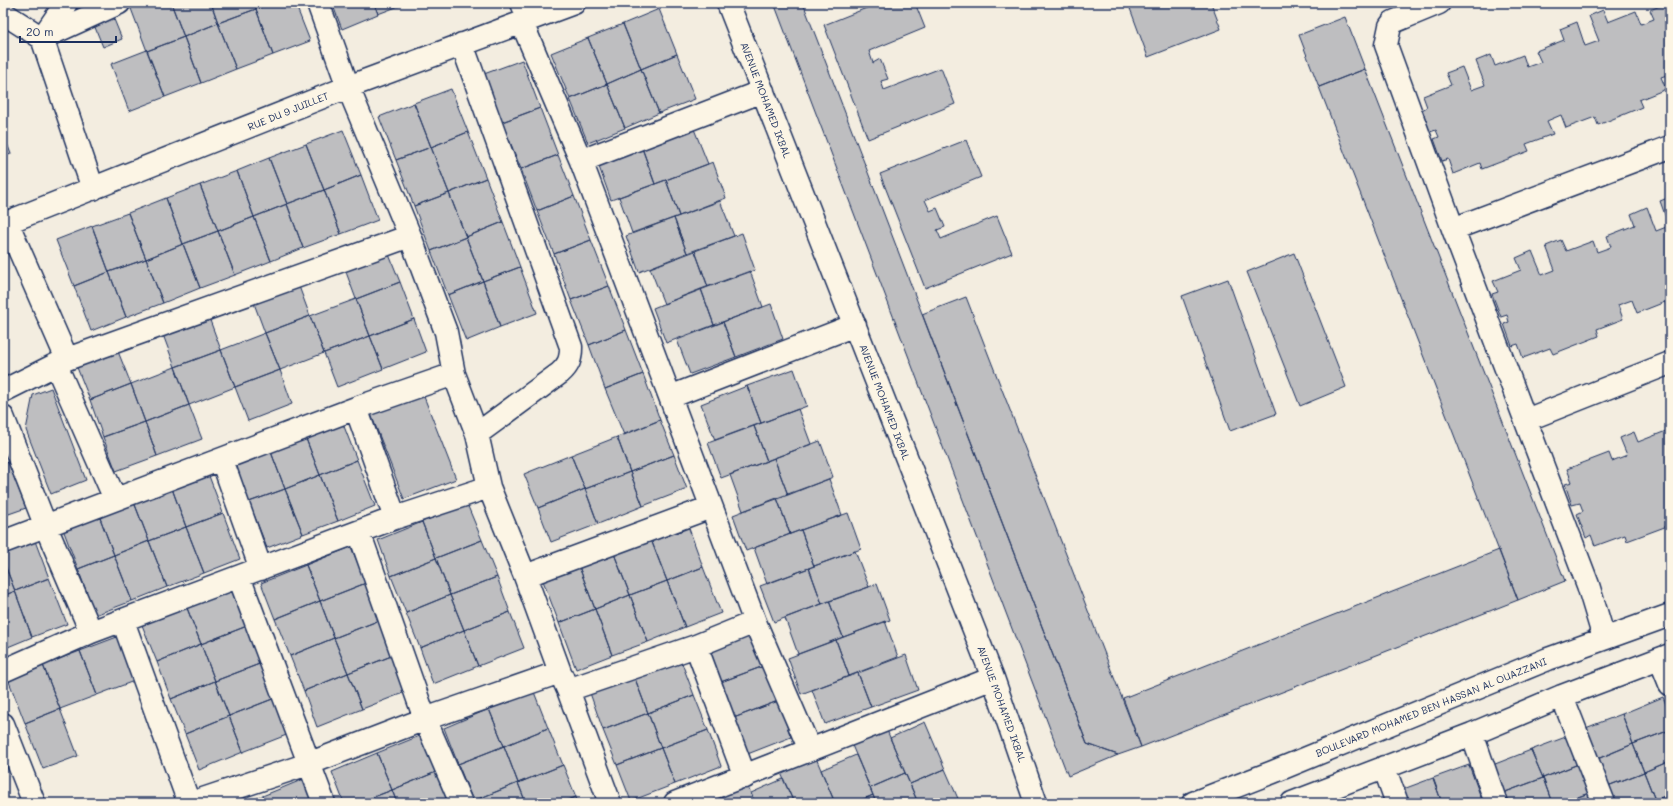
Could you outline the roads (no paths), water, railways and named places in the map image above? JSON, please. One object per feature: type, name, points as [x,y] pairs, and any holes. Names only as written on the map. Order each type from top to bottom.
[{"type":"street","points":[[42,38],[66,3]]},
{"type":"street","points":[[42,38],[119,3]]},
{"type":"street","points":[[318,3],[348,87],[410,236],[446,332],[454,374],[477,434],[489,487],[525,576],[610,803]]},
{"type":"street","name":"RUE DU 9 JUILLET","points":[[5,223],[348,87],[462,44],[524,15],[574,3]]},
{"type":"street","name":"AVENUE MOHAMED IKBAL","points":[[728,3],[994,678],[1036,803]]},
{"type":"street","points":[[1439,3],[1393,22],[1390,26],[1386,45],[1453,229],[1588,586],[1604,638]]},
{"type":"street","points":[[3,13],[42,38],[93,189]]},
{"type":"street","points":[[524,15],[755,622],[810,750]]},
{"type":"street","points":[[462,44],[571,347],[571,356],[568,365],[560,373],[477,434]]},
{"type":"street","points":[[580,161],[763,91]]},
{"type":"street","points":[[1453,229],[1670,147]]},
{"type":"street","points":[[5,223],[115,499]]},
{"type":"street","points":[[3,391],[61,362],[410,236]]},
{"type":"street","points":[[670,397],[854,325]]},
{"type":"street","points":[[1526,420],[1670,363]]},
{"type":"street","points":[[3,542],[46,527],[115,499],[222,460],[356,408],[454,374]]},
{"type":"street","points":[[356,408],[395,518]]},
{"type":"street","points":[[3,417],[46,527],[90,632]]},
{"type":"street","points":[[222,460],[261,569]]},
{"type":"street","points":[[3,670],[90,632],[123,621],[395,518],[489,487]]},
{"type":"street","points":[[525,576],[711,508]]},
{"type":"street","points":[[359,532],[425,719],[461,803]]},
{"type":"street","points":[[239,577],[308,764],[324,803]]},
{"type":"street","name":"BOULEVARD MOHAMED BEN HASSAN AL OUAZZANI","points":[[1193,803],[1273,772],[1548,659],[1670,615]]},
{"type":"street","points":[[123,621],[190,803],[308,764],[425,719],[696,646],[755,622]]},
{"type":"street","points":[[696,646],[745,777]]},
{"type":"street","points":[[1292,803],[1472,734],[1562,696],[1665,657],[1670,684]]},
{"type":"street","points":[[675,803],[745,777],[994,678]]},
{"type":"street","points":[[1562,696],[1604,803]]},
{"type":"street","points":[[3,724],[27,801]]},
{"type":"street","points":[[1472,734],[1496,803]]},
{"type":"street","points":[[1384,767],[1397,803]]}]
